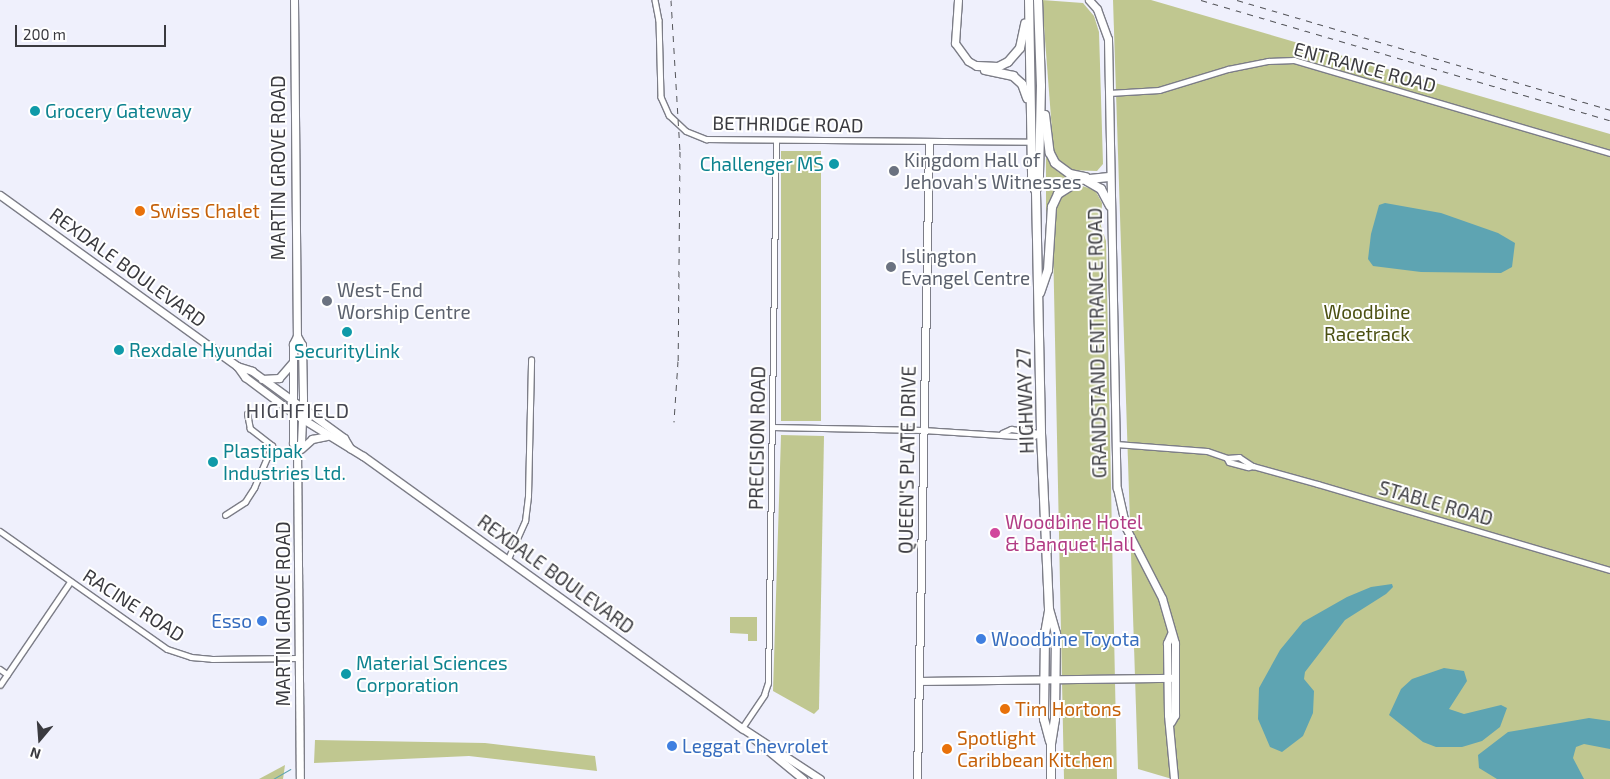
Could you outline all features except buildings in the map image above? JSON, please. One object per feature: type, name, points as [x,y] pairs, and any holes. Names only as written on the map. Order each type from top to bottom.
[{"type":"main road","name":"MARTIN GROVE ROAD","points":[[294,0],[297,336],[293,363],[292,444],[298,451]]},
{"type":"main road","points":[[958,0],[955,43],[968,61],[977,66],[1013,76],[1022,84],[1030,128]]},
{"type":"main road","points":[[977,66],[998,66],[1008,62],[1020,48],[1028,0]]},
{"type":"main road","name":"HIGHWAY 27","points":[[1028,0],[1032,178],[1036,192]]},
{"type":"main road","name":"HIGHWAY 27","points":[[1038,0],[1041,86],[1039,176],[1036,192],[1042,433],[1049,609],[1045,633],[1044,719],[1051,743]]},
{"type":"main road","name":"GRANDSTAND ENTRANCE ROAD","points":[[1089,0],[1106,27],[1116,444],[1121,512],[1132,542],[1162,598],[1175,643],[1171,678],[1175,715],[1171,722],[1174,779]]},
{"type":"main road","points":[[1041,86],[1046,133],[1054,163],[1070,174],[1090,179]]},
{"type":"main road","name":"QUEEN'S PLATE DRIVE","points":[[918,779],[929,142]]},
{"type":"main road","points":[[1038,300],[1048,270],[1052,207],[1062,190],[1080,180],[1109,177]]},
{"type":"main road","points":[[1080,180],[1097,185],[1110,206]]},
{"type":"main road","name":"REXDALE BOULEVARD","points":[[0,195],[237,366],[262,379],[344,438],[350,448]]},
{"type":"main road","name":"MARTIN GROVE ROAD","points":[[297,336],[302,345],[302,419],[301,443],[298,451],[300,779]]},
{"type":"main road","points":[[262,379],[279,378],[293,363]]},
{"type":"main road","name":"REXDALE BOULEVARD","points":[[237,366],[245,377],[302,419],[350,448],[508,559],[742,728],[820,779]]},
{"type":"main road","points":[[298,451],[312,439],[328,436]]},
{"type":"main road","name":"HIGHWAY 27","points":[[1049,609],[1056,634],[1056,719],[1051,743],[1051,779]]},
{"type":"main road","points":[[921,681],[1055,681],[1171,678]]},
{"type":"main road","name":"REXDALE BOULEVARD","points":[[742,728],[804,779]]},
{"type":"street","name":"BETHRIDGE ROAD","points":[[654,0],[659,20],[661,97],[670,115],[686,131],[706,139],[1031,142]]},
{"type":"street","name":"ENTRANCE ROAD","points":[[1109,93],[1159,90],[1236,67],[1268,61],[1294,60],[1610,153]]},
{"type":"street","name":"PRECISION ROAD","points":[[742,728],[764,695],[768,683],[776,140]]},
{"type":"street","points":[[508,559],[525,520],[528,496],[531,360]]},
{"type":"street","points":[[226,515],[245,502],[254,488],[272,446],[250,429],[247,414]]},
{"type":"street","points":[[772,427],[923,430],[1032,436],[1042,433]]},
{"type":"street","name":"STABLE ROAD","points":[[1116,444],[1207,452],[1226,458],[1229,462],[1253,466],[1610,570]]},
{"type":"street","name":"RACINE ROAD","points":[[0,531],[167,649],[191,657],[298,658]]},
{"type":"street","points":[[0,685],[70,582]]},
{"type":"street","points":[[0,669],[7,674]]},
{"type":"green space","points":[[1042,0],[1083,3],[1094,16],[1099,32],[1103,164],[1097,171],[1066,170],[1054,157]]},
{"type":"green space","name":"Woodbine Racetrack","points":[[1113,0],[1151,0],[1610,134],[1610,779],[1172,779],[1138,769]]},
{"type":"green space","points":[[1046,150],[1058,172],[1073,178],[1054,193],[1046,213]]},
{"type":"green space","points":[[781,151],[821,151],[821,421],[781,421]]},
{"type":"green space","points":[[1079,185],[1095,190],[1102,203],[1101,226],[1106,241],[1117,779],[1064,779],[1053,242],[1057,206],[1061,196]]},
{"type":"green space","points":[[781,435],[824,436],[819,709],[814,714],[773,691]]},
{"type":"green space","points":[[730,617],[757,617],[757,641],[748,641],[748,634],[730,633]]},
{"type":"green space","points":[[315,740],[485,743],[595,756],[597,771],[469,756],[314,763]]},
{"type":"green space","points":[[285,765],[283,779],[259,779]]},
{"type":"water","points":[[1385,203],[1441,213],[1498,233],[1515,243],[1512,267],[1501,273],[1421,272],[1373,266],[1368,259],[1371,234],[1379,205]]},
{"type":"water","points":[[1392,584],[1393,587],[1386,594],[1345,620],[1305,672],[1304,679],[1314,691],[1313,713],[1303,736],[1282,752],[1270,747],[1258,719],[1259,688],[1280,650],[1303,622],[1347,597],[1371,587]]},
{"type":"water","points":[[1444,668],[1464,671],[1467,681],[1449,709],[1464,714],[1501,705],[1507,708],[1500,727],[1482,741],[1462,747],[1436,747],[1423,742],[1389,715],[1401,689],[1412,679]]},
{"type":"water","points":[[1589,718],[1610,721],[1610,749],[1584,744],[1576,747],[1573,758],[1584,779],[1497,779],[1479,768],[1478,755],[1508,732]]},
{"type":"waterway","points":[[273,779],[290,769]]},
{"type":"railway","points":[[671,0],[680,151],[678,361],[674,422]]},
{"type":"railway","points":[[1201,0],[1610,120]]},
{"type":"railway","points":[[1237,0],[1610,110]]},
{"type":"place","name":"Grocery Gateway","points":[[35,111]]},
{"type":"place","name":"Challenger MS","points":[[834,164]]},
{"type":"place","name":"Kingdom Hall of Jehovah's Witnesses","points":[[894,171]]},
{"type":"place","name":"Swiss Chalet","points":[[140,211]]},
{"type":"place","name":"Islington Evangel Centre","points":[[891,267]]},
{"type":"place","name":"West-End Worship Centre","points":[[327,301]]},
{"type":"place","name":"SecurityLink","points":[[347,332]]},
{"type":"place","name":"Rexdale Hyundai","points":[[119,350]]},
{"type":"place","name":"Plastipak Industries Ltd.","points":[[213,462]]},
{"type":"place","name":"Woodbine Hotel & Banquet Hall","points":[[995,533]]},
{"type":"place","name":"Esso","points":[[262,621]]},
{"type":"place","name":"Woodbine Toyota","points":[[981,639]]},
{"type":"place","name":"Material Sciences Corporation","points":[[346,674]]},
{"type":"place","name":"Tim Hortons","points":[[1005,709]]},
{"type":"place","name":"Leggat Chevrolet","points":[[672,746]]},
{"type":"place","name":"Spotlight Caribbean Kitchen","points":[[947,749]]},
{"type":"district","name":"HIGHFIELD","points":[[298,410]]}]
